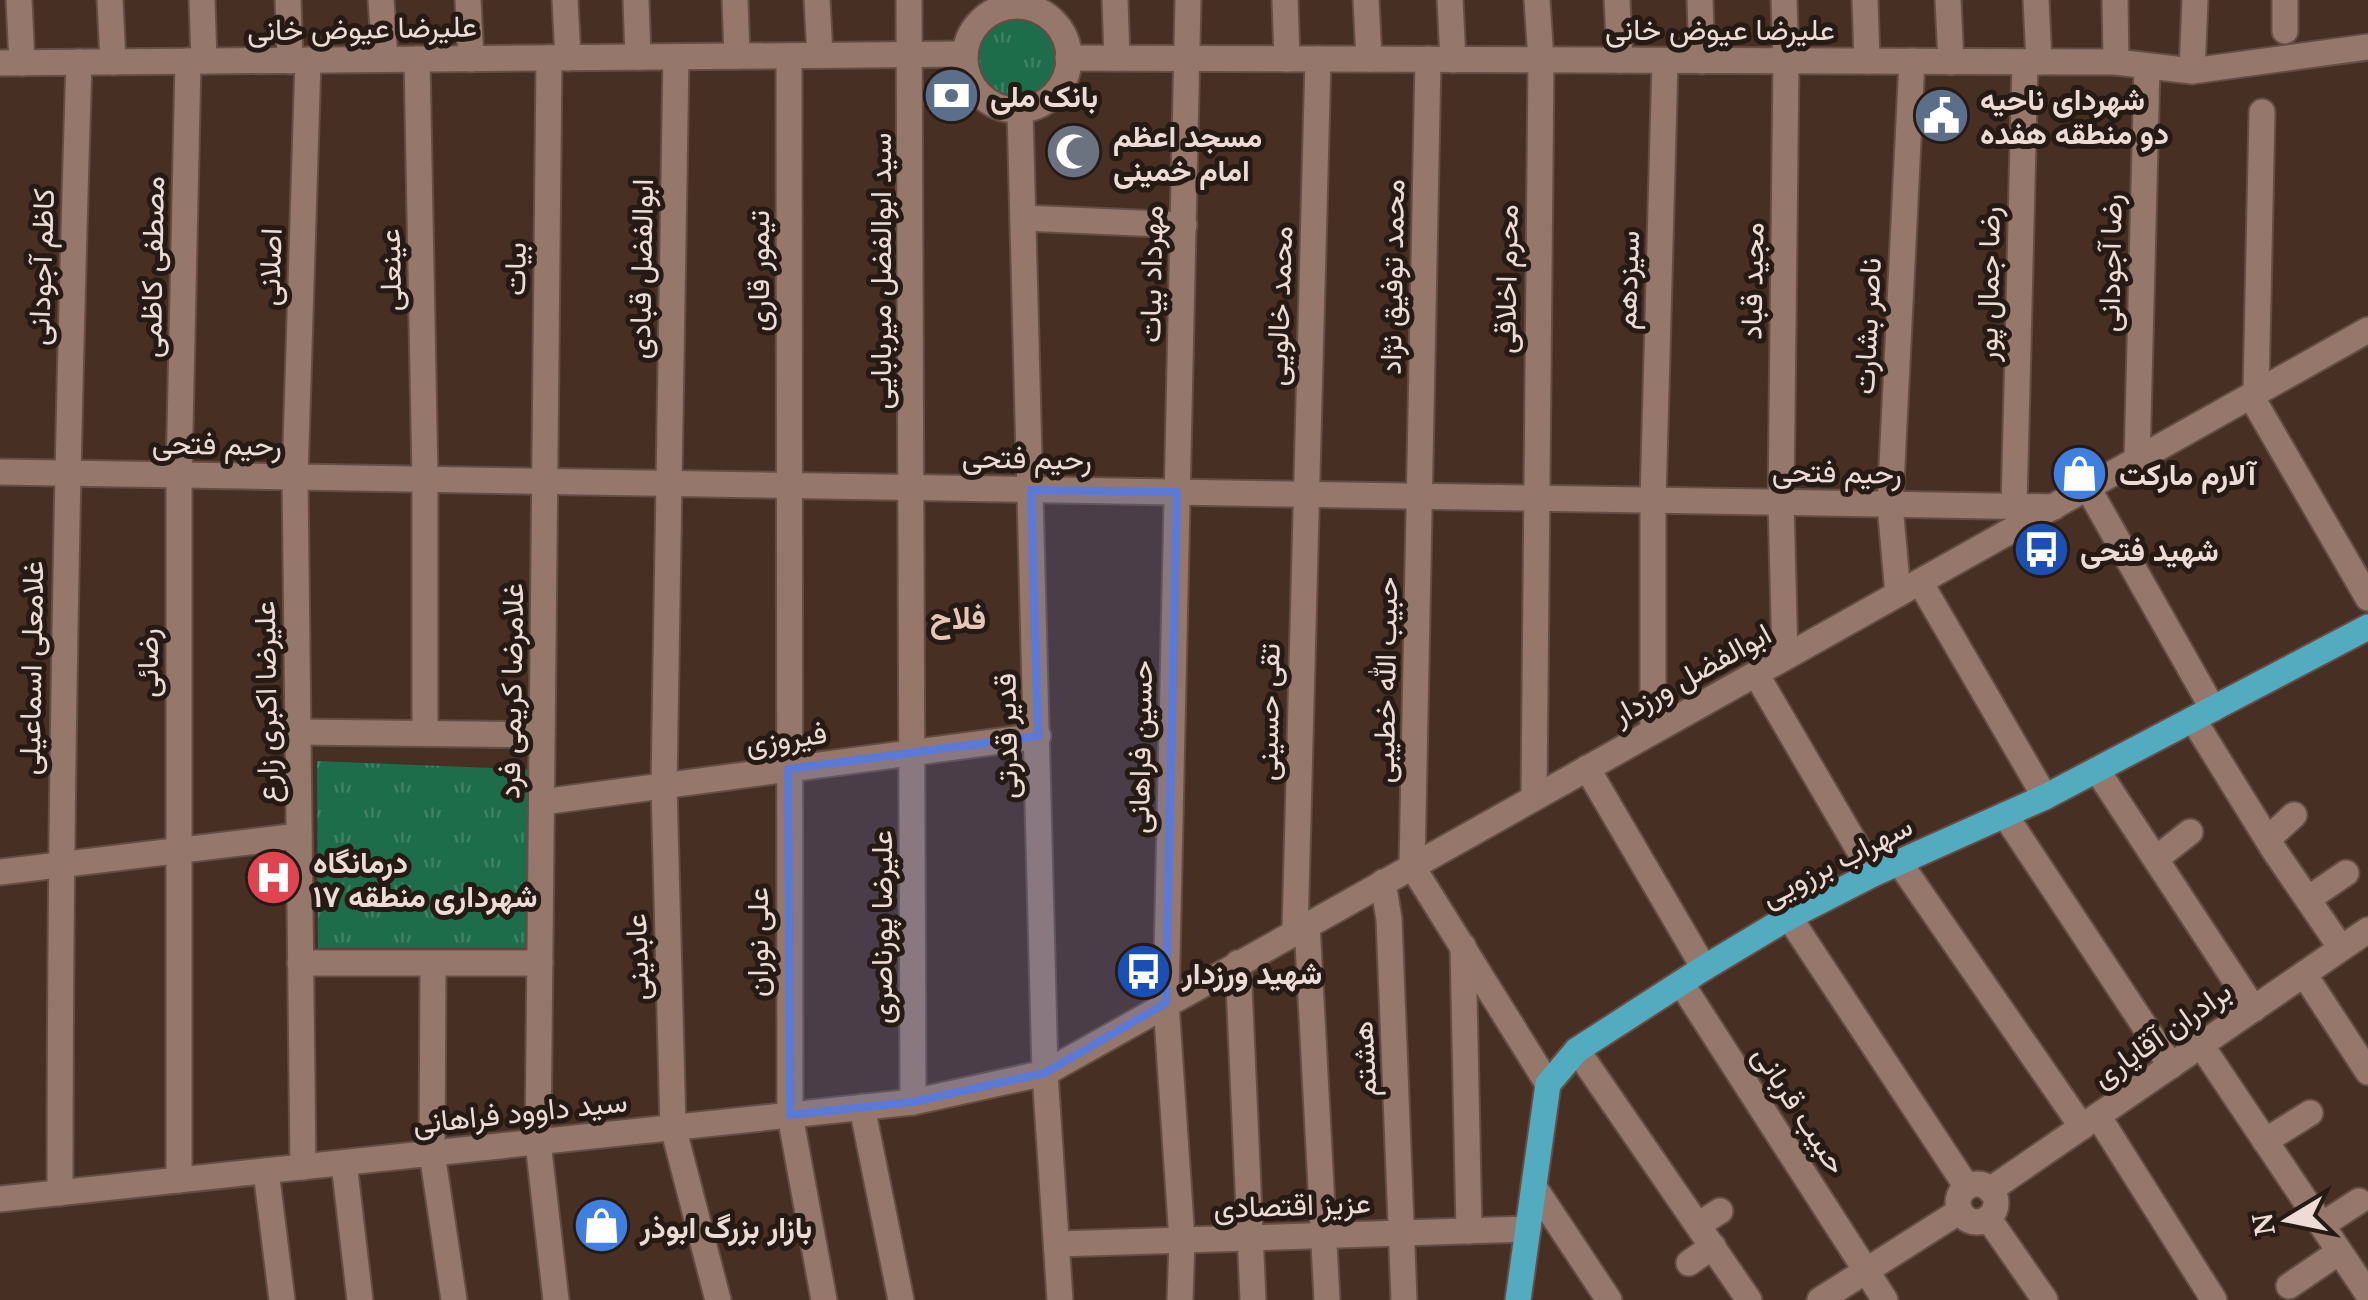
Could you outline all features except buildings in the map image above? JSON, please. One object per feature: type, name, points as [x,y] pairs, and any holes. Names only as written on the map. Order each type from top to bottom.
[{"type":"main road","name":"سهراب برزویی","points":[[1548,1084],[1578,1050],[1790,917],[1873,874],[2045,797],[2368,628]]},
{"type":"main road","points":[[1518,1300],[1548,1084]]},
{"type":"street","points":[[11,63],[18,0]]},
{"type":"street","points":[[110,0],[113,62]]},
{"type":"street","name":"مصطفی کاظمی","points":[[179,475],[196,61],[202,0]]},
{"type":"street","name":"اصلانی","points":[[288,0],[299,60],[296,477]]},
{"type":"street","points":[[381,0],[384,60]]},
{"type":"street","points":[[468,0],[471,59]]},
{"type":"street","name":"بیات","points":[[545,481],[558,58],[565,0]]},
{"type":"street","points":[[636,0],[638,57]]},
{"type":"street","points":[[734,0],[737,56]]},
{"type":"street","points":[[817,0],[820,55]]},
{"type":"street","name":"سید ابوالفضل میربابایی","points":[[909,0],[912,752]]},
{"type":"street","points":[[1115,0],[1117,58]]},
{"type":"street","name":"مهرداد بیات","points":[[1177,492],[1188,0]]},
{"type":"street","points":[[1285,0],[1287,59]]},
{"type":"street","points":[[1366,0],[1369,59]]},
{"type":"street","name":"محمد توفیق ‌نژاد","points":[[1420,496],[1441,59],[1450,0]]},
{"type":"street","name":"محرم اخلاقی","points":[[1534,797],[1541,60],[1537,0]]},
{"type":"street","points":[[1617,0],[1620,60]]},
{"type":"street","points":[[1700,0],[1702,60]]},
{"type":"street","name":"مجید قباد","points":[[1784,0],[1781,503],[1786,657]]},
{"type":"street","points":[[1865,0],[1866,61]]},
{"type":"street","points":[[1948,0],[1951,62]]},
{"type":"street","name":"رضا جمال پور","points":[[2014,507],[2036,0]]},
{"type":"street","points":[[2115,0],[2116,62]]},
{"type":"street","points":[[2195,0],[2192,72],[2260,74],[2368,64]]},
{"type":"street","points":[[2285,0],[2286,31]]},
{"type":"street","points":[[1006,4],[1036,10],[1049,18],[1066,43],[1068,58],[1060,88],[1035,107],[1020,110],[991,104],[980,95],[966,69],[969,38],[978,24],[1006,4]]},
{"type":"street","name":"علیرضا عیوض خانی","points":[[1068,58],[2116,62],[2192,72],[2368,47]]},
{"type":"street","name":"علیرضا عیوض خانی","points":[[11,63],[965,54]]},
{"type":"street","name":"تیمور قاری","points":[[788,769],[789,56]]},
{"type":"street","name":"ابوالفضل قبادی","points":[[664,786],[676,57]]},
{"type":"street","name":"عینعلی","points":[[417,59],[425,479],[425,733]]},
{"type":"street","name":"محمد خالویی","points":[[1305,494],[1318,59]]},
{"type":"street","name":"سیزدهم","points":[[1653,731],[1652,500],[1665,60]]},
{"type":"street","name":"کاظم آجودانی","points":[[66,473],[79,62]]},
{"type":"street","name":"ناصر بشارت","points":[[1909,588],[1890,504],[1912,62]]},
{"type":"street","name":"رضا آجودانی","points":[[2137,461],[2147,68]]},
{"type":"street","name":"قدیر قدرتی","points":[[1020,110],[1045,1072],[1060,1300]]},
{"type":"street","points":[[2262,112],[2254,393],[2368,598]]},
{"type":"street","points":[[1023,218],[1184,225]]},
{"type":"street","name":"ابوالفضل ورزدار","points":[[1045,1072],[2368,330]]},
{"type":"street","name":"رحیم فتحی","points":[[0,472],[2054,508]]},
{"type":"street","name":"غلامعلی اسماعیلی","points":[[60,1192],[66,473]]},
{"type":"street","name":"رضائی","points":[[179,475],[179,1180]]},
{"type":"street","name":"علیرضا اکبری زارع","points":[[296,477],[303,1167]]},
{"type":"street","name":"غلامرضا کریمی فرد","points":[[545,481],[538,1142],[556,1300]]},
{"type":"street","points":[[2088,488],[2268,839],[2341,948]]},
{"type":"street","name":"حسین فراهانی","points":[[1177,492],[1166,1003],[1182,1240],[1180,1300]]},
{"type":"street","name":"تقی حسینی","points":[[1305,494],[1301,928],[1328,1300]]},
{"type":"street","name":"حبیب‌ الله خطیبی","points":[[1412,866],[1420,496]]},
{"type":"street","points":[[1909,588],[2045,797]]},
{"type":"street","points":[[1756,674],[1873,874]]},
{"type":"street","points":[[298,732],[542,735]]},
{"type":"street","name":"فیروزی","points":[[542,802],[1038,736]]},
{"type":"street","name":"علیرضا پورناصری","points":[[912,752],[913,1102]]},
{"type":"street","points":[[1587,768],[1704,968]]},
{"type":"street","name":"علی نوران","points":[[788,769],[790,1115],[824,1300]]},
{"type":"street","points":[[2097,770],[2254,1009]]},
{"type":"street","name":"عابدینی","points":[[664,786],[674,1128],[718,1300]]},
{"type":"street","points":[[2268,839],[2294,814]]},
{"type":"street","points":[[2005,815],[2171,1066]]},
{"type":"street","points":[[2157,858],[2190,832]]},
{"type":"street","points":[[0,872],[300,836]]},
{"type":"street","points":[[1900,862],[2214,1300]]},
{"type":"street","points":[[1412,866],[1548,1084]]},
{"type":"street","points":[[2308,899],[2346,873]]},
{"type":"street","name":"هشتم","points":[[1383,882],[1389,920],[1404,1300]]},
{"type":"street","points":[[1790,917],[1972,1196],[1972,1221],[1988,1218],[2044,1300]]},
{"type":"street","name":"برادران آقایاری","points":[[1820,1300],[1972,1196],[2090,1122],[2368,930]]},
{"type":"street","points":[[1463,946],[1470,1231]]},
{"type":"street","points":[[300,962],[540,964]]},
{"type":"street","points":[[1238,963],[1253,1300]]},
{"type":"street","points":[[432,965],[432,1153],[454,1300]]},
{"type":"street","points":[[2304,974],[2368,1072]]},
{"type":"street","name":"حبیب قربانی","points":[[1681,983],[1885,1300]]},
{"type":"street","points":[[2201,1045],[2366,1286]]},
{"type":"street","points":[[1578,1050],[1709,1218],[1713,1246],[1748,1300]]},
{"type":"street","name":"سید داوود فراهانی","points":[[0,1199],[913,1102],[1045,1072]]},
{"type":"street","points":[[862,1107],[901,1300]]},
{"type":"street","points":[[2266,1141],[2310,1112]]},
{"type":"street","points":[[344,1162],[360,1300]]},
{"type":"street","points":[[266,1171],[282,1300]]},
{"type":"street","points":[[1534,1187],[1609,1300]]},
{"type":"street","points":[[2322,1225],[2359,1202]]},
{"type":"street","name":"عزیز اقتصادی","points":[[1058,1244],[1528,1230]]},
{"type":"street","points":[[1689,1263],[1713,1246]]},
{"type":"street","points":[[2290,1286],[2340,1252]]},
{"type":"highlighted area","points":[[1031,490],[1177,492],[1166,1003],[1045,1073],[913,1102],[790,1115],[788,769],[1038,736]]},
{"type":"green space","points":[[1016,15],[1046,28],[1059,58],[1046,88],[1016,101],[986,88],[973,58],[986,28]]},
{"type":"green space","points":[[317,761],[538,770],[536,948],[318,948]]},
{"type":"place","name":"بانک ملی","points":[[951,95]]},
{"type":"place","name":"شهردای ناحیه دو منطقه هفده","points":[[1941,115]]},
{"type":"place","name":"مسجد اعظم امام خمینی","points":[[1074,152]]},
{"type":"place","name":"آلارم مارکت","points":[[2080,473]]},
{"type":"place","name":"شهید فتحی","points":[[2041,549]]},
{"type":"place","name":"درمانگاه شهرداری منطقه ۱۷","points":[[274,878]]},
{"type":"place","name":"شهید ورزدار","points":[[1143,972]]},
{"type":"place","name":"بازار بزرگ ابوذر","points":[[601,1226]]},
{"type":"district","name":"فلاح","points":[[958,616]]}]
